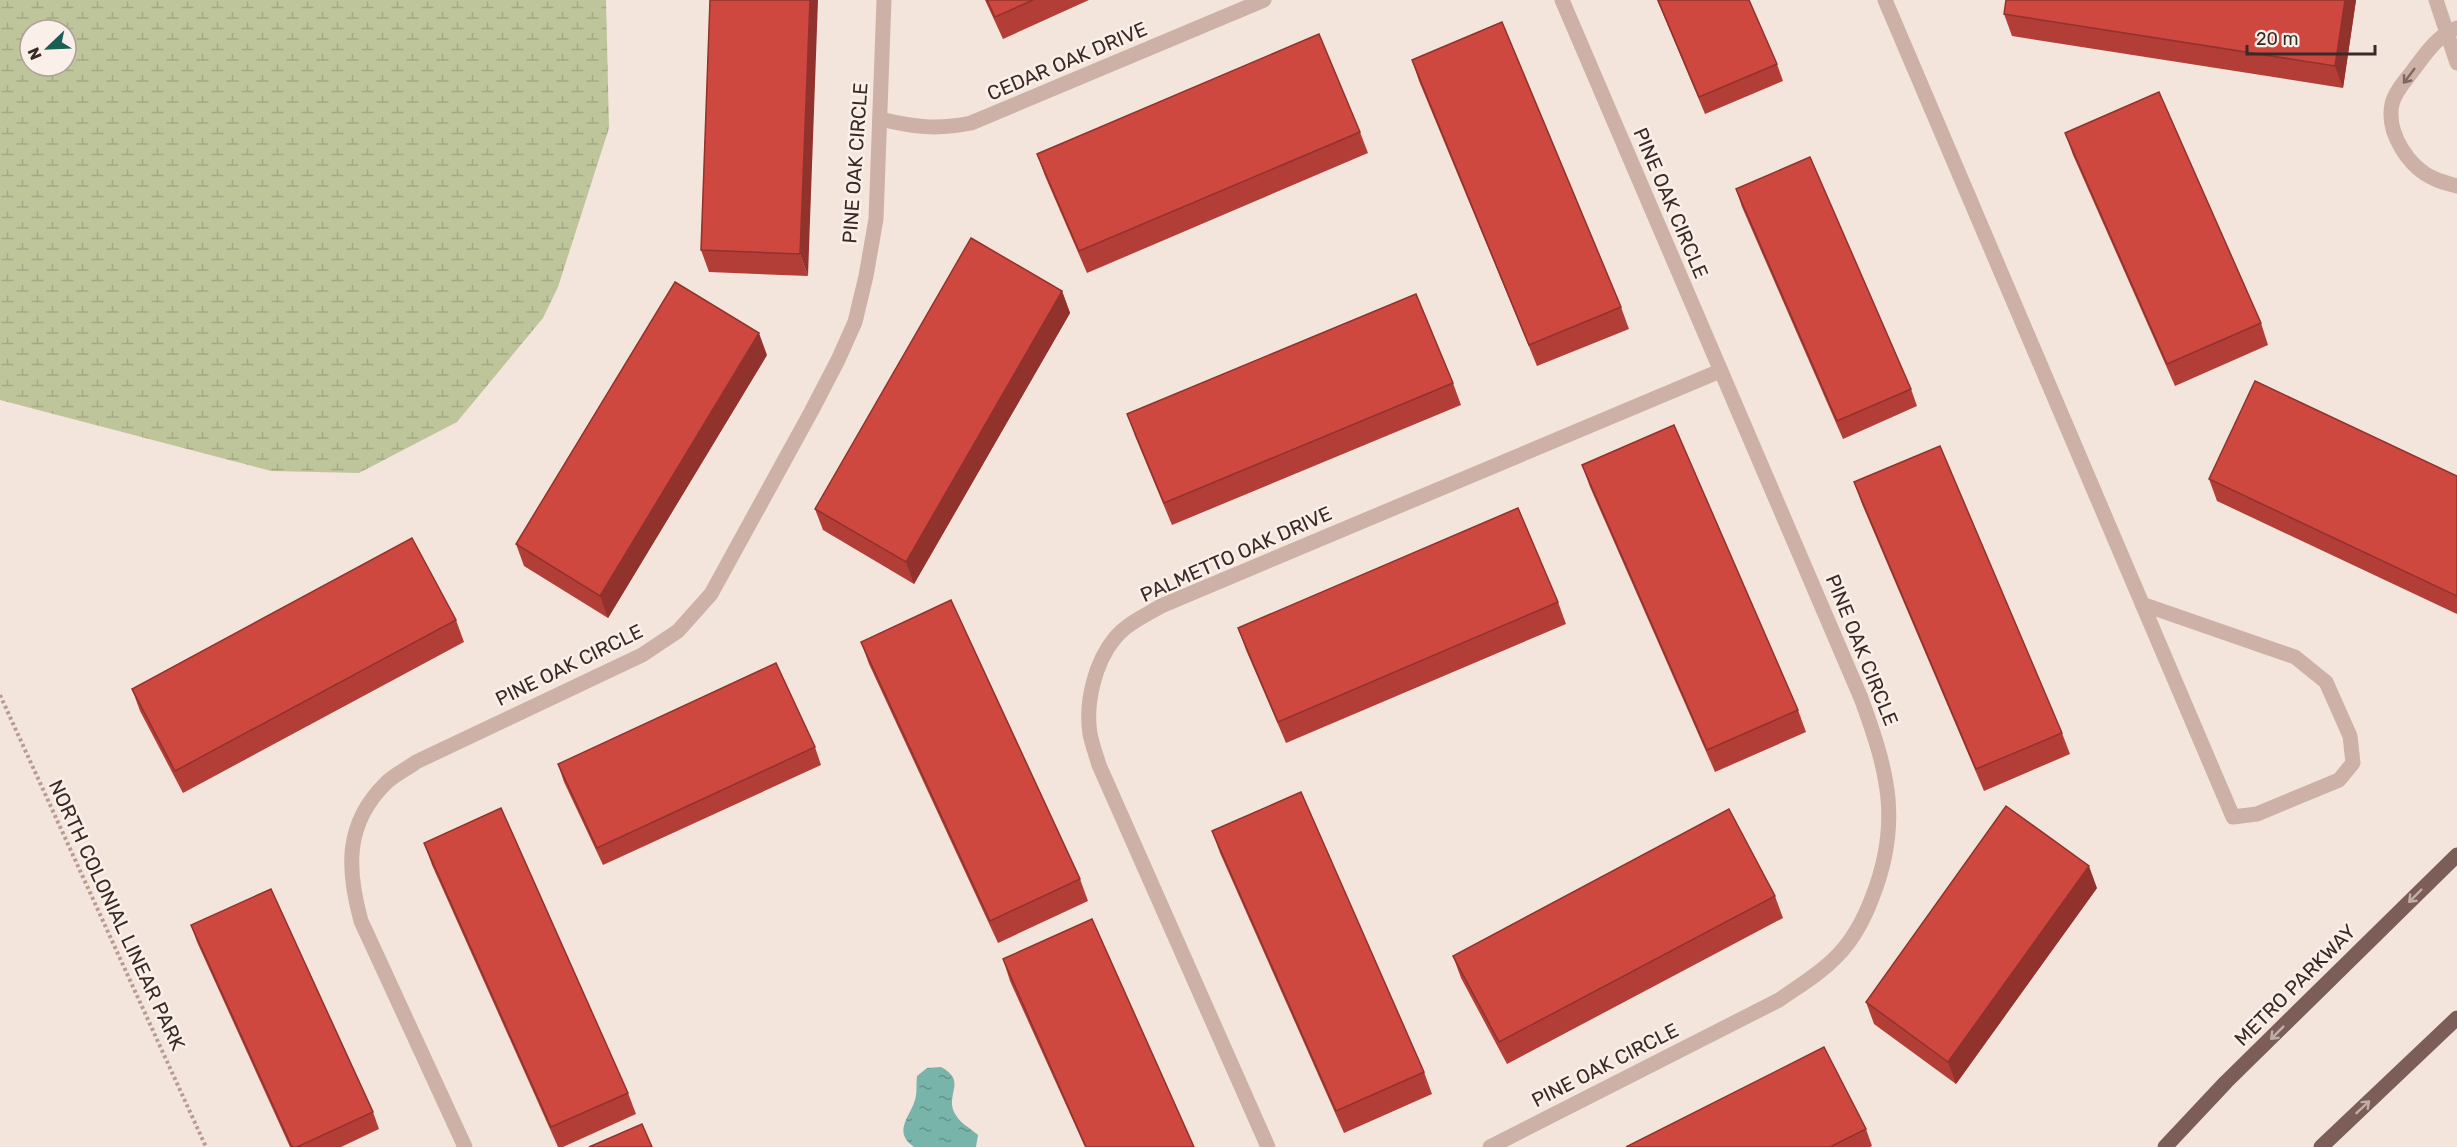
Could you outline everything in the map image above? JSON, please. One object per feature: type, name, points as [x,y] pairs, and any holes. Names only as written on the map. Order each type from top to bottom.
[{"type":"main road","name":"METRO PARKWAY","points":[[2165,1147],[2226,1082],[2457,855]]},
{"type":"main road","points":[[2321,1147],[2457,1018]]},
{"type":"street","name":"PINE OAK CIRCLE","points":[[465,1147],[361,921],[354,896],[350,866],[354,833],[366,808],[386,783],[416,762],[642,655],[678,631],[711,594],[838,360],[855,322],[876,219],[884,0]]},
{"type":"street","name":"CEDAR OAK DRIVE","points":[[880,119],[915,127],[945,128],[971,123],[1264,0]]},
{"type":"street","name":"PINE OAK CIRCLE","points":[[1490,1147],[1779,1000],[1814,977],[1838,955],[1863,920],[1886,857],[1890,816],[1887,779],[1861,698],[1562,0]]},
{"type":"street","points":[[1885,0],[2142,604],[2233,817],[2258,814],[2339,780],[2354,763],[2350,736],[2326,681],[2295,657],[2142,604]]},
{"type":"street","points":[[2436,0],[2452,30],[2457,63]]},
{"type":"street","points":[[2452,30],[2427,51],[2402,86],[2393,102],[2391,116],[2395,136],[2408,159],[2433,178],[2457,186]]},
{"type":"street","name":"PALMETTO OAK DRIVE","points":[[1268,1147],[1099,765],[1090,733],[1089,704],[1103,658],[1116,637],[1161,606],[1720,371]]},
{"type":"path","name":"NORTH COLONIAL LINEAR PARK","points":[[0,695],[206,1147]]},
{"type":"green space","points":[[0,0],[606,0],[609,128],[558,287],[543,318],[457,422],[359,473],[271,471],[0,400]]},
{"type":"water","points":[[941,1067],[953,1077],[954,1112],[961,1122],[978,1135],[976,1147],[914,1147],[907,1141],[904,1128],[916,1095],[917,1076],[927,1068]]},
{"type":"building","points":[[710,0],[810,0],[800,254],[701,250]]},
{"type":"building","points":[[987,0],[1033,0],[995,17]]},
{"type":"building","points":[[1658,0],[1749,0],[1777,64],[1699,97]]},
{"type":"building","points":[[2006,0],[2345,0],[2335,66],[2004,14]]},
{"type":"building","points":[[1502,22],[1621,307],[1529,345],[1412,60]]},
{"type":"building","points":[[1319,34],[1360,132],[1079,251],[1037,154]]},
{"type":"building","points":[[2159,92],[2261,323],[2167,364],[2065,133]]},
{"type":"building","points":[[1810,157],[1911,389],[1837,421],[1736,189]]},
{"type":"building","points":[[971,238],[1062,291],[906,562],[815,509]]},
{"type":"building","points":[[675,282],[759,333],[600,596],[516,544]]},
{"type":"building","points":[[1416,294],[1453,383],[1164,503],[1127,414]]},
{"type":"building","points":[[2255,381],[2457,476],[2457,596],[2209,479]]},
{"type":"building","points":[[1674,425],[1798,710],[1707,750],[1582,465]]},
{"type":"building","points":[[1940,446],[2062,733],[1976,769],[1854,482]]},
{"type":"building","points":[[1518,508],[1558,602],[1278,722],[1238,628]]},
{"type":"building","points":[[412,538],[456,620],[175,771],[132,689]]},
{"type":"building","points":[[951,600],[1080,879],[990,921],[861,642]]},
{"type":"building","points":[[776,663],[815,747],[597,848],[558,764]]},
{"type":"building","points":[[1301,792],[1424,1072],[1336,1111],[1212,831]]},
{"type":"building","points":[[2006,806],[2089,866],[1948,1062],[1866,1002]]},
{"type":"building","points":[[501,808],[628,1093],[551,1127],[424,843]]},
{"type":"building","points":[[1729,809],[1775,896],[1499,1042],[1453,956]]},
{"type":"building","points":[[271,889],[373,1112],[297,1147],[292,1147],[191,925]]},
{"type":"building","points":[[1092,919],[1194,1147],[1086,1147],[1003,959]]},
{"type":"building","points":[[1824,1047],[1866,1129],[1830,1147],[1626,1147]]},
{"type":"building","points":[[642,1124],[652,1147],[589,1147]]}]
